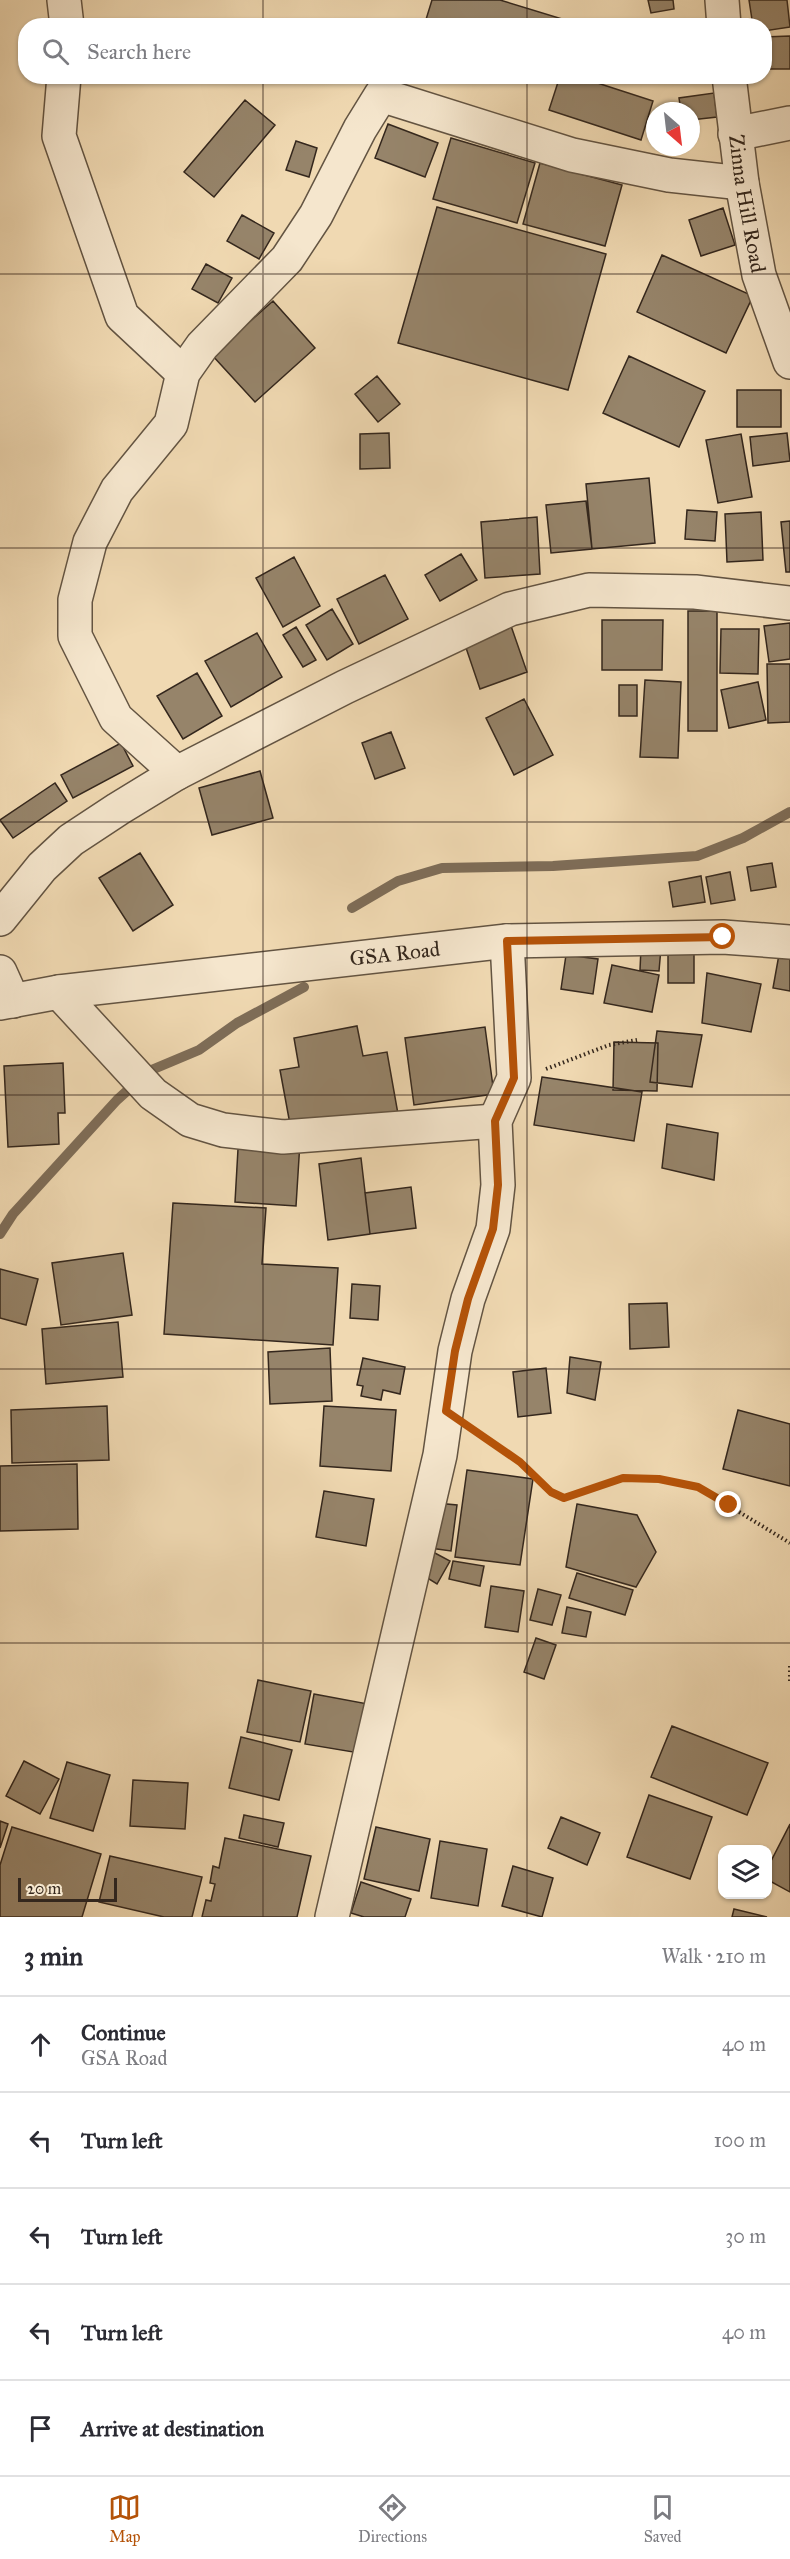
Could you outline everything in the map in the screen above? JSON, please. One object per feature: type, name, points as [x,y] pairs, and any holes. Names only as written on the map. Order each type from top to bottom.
[{"type":"street","points":[[64,0],[66,18]]},
{"type":"street","points":[[722,0],[723,18]]},
{"type":"street","points":[[63,84],[59,136],[122,315],[183,373]]},
{"type":"street","name":"Zinna Hill Road","points":[[730,84],[742,183],[759,274],[790,362]]},
{"type":"street","points":[[177,773],[116,718],[75,636],[75,600],[90,542],[117,489],[171,424],[183,373],[202,346],[287,259],[316,215],[360,129],[381,95],[572,155],[669,175],[742,183]]},
{"type":"street","points":[[735,134],[790,123]]},
{"type":"street","points":[[0,919],[42,867],[71,840],[177,773],[345,687],[510,609],[589,590],[695,592],[790,603]]},
{"type":"street","name":"GSA Road","points":[[4,992],[59,992],[507,941],[723,937],[790,942]]},
{"type":"street","points":[[332,1917],[440,1455],[455,1351],[468,1299],[493,1229],[498,1185],[495,1121],[514,1078],[507,941]]},
{"type":"street","points":[[59,992],[153,1094],[190,1120],[223,1130],[284,1137],[495,1121]]},
{"type":"path","points":[[514,1078],[547,1069],[609,1045],[637,1040]]},
{"type":"path","points":[[446,1411],[520,1462],[551,1492],[564,1498],[623,1478],[659,1479],[698,1487],[790,1543]]},
{"type":"path","points":[[790,1666],[790,1682]]},
{"type":"building","points":[[432,0],[500,0],[559,18],[426,18]]},
{"type":"building","points":[[648,0],[673,0],[674,9],[651,13]]},
{"type":"building","points":[[749,0],[787,0],[790,27],[772,30],[772,18],[752,18]]},
{"type":"building","points":[[790,36],[790,69],[772,69],[772,37]]},
{"type":"building","points":[[557,84],[601,84],[653,101],[646,102],[646,124],[641,140],[549,110]]},
{"type":"building","points":[[714,93],[717,117],[700,119],[700,102],[680,102],[679,98]]},
{"type":"building","points":[[245,100],[275,125],[214,197],[184,172]]},
{"type":"building","points":[[388,124],[438,143],[425,177],[375,158]]},
{"type":"building","points":[[451,138],[535,163],[517,223],[433,199]]},
{"type":"building","points":[[296,141],[317,148],[309,177],[286,170]]},
{"type":"building","points":[[540,163],[622,185],[605,246],[523,224]]},
{"type":"building","points":[[437,207],[606,254],[568,390],[398,343]]},
{"type":"building","points":[[723,208],[735,245],[701,256],[689,220]]},
{"type":"building","points":[[242,215],[274,233],[259,259],[227,241]]},
{"type":"building","points":[[662,255],[753,296],[726,353],[637,312]]},
{"type":"building","points":[[206,264],[232,278],[218,303],[192,289]]},
{"type":"building","points":[[273,301],[315,348],[255,402],[212,355]]},
{"type":"building","points":[[629,356],[705,391],[679,447],[603,413]]},
{"type":"building","points":[[377,376],[400,404],[378,422],[355,394]]},
{"type":"building","points":[[737,390],[781,390],[781,427],[737,427]]},
{"type":"building","points":[[389,433],[390,468],[360,469],[360,434]]},
{"type":"building","points":[[787,433],[790,461],[753,466],[750,437]]},
{"type":"building","points":[[741,434],[752,497],[718,503],[706,440]]},
{"type":"building","points":[[649,478],[655,543],[592,549],[586,484]]},
{"type":"building","points":[[586,501],[592,549],[551,553],[546,505]]},
{"type":"building","points":[[687,510],[717,512],[715,541],[685,539]]},
{"type":"building","points":[[761,512],[763,560],[727,562],[725,514]]},
{"type":"building","points":[[537,517],[540,574],[485,578],[481,522]]},
{"type":"building","points":[[790,521],[790,572],[786,572],[781,522]]},
{"type":"building","points":[[461,554],[477,580],[440,601],[425,575]]},
{"type":"building","points":[[294,557],[320,606],[283,627],[256,578]]},
{"type":"building","points":[[385,575],[408,619],[359,644],[337,599]]},
{"type":"building","points":[[332,609],[353,644],[327,660],[306,625]]},
{"type":"building","points":[[688,611],[717,611],[717,731],[688,731]]},
{"type":"building","points":[[602,620],[663,620],[662,670],[602,670]]},
{"type":"building","points":[[510,623],[527,672],[480,689],[463,639]]},
{"type":"building","points":[[790,623],[790,659],[769,662],[764,626]]},
{"type":"building","points":[[296,627],[316,660],[303,667],[283,635]]},
{"type":"building","points":[[721,629],[759,629],[758,674],[720,673]]},
{"type":"building","points":[[257,633],[282,677],[231,707],[205,661]]},
{"type":"building","points":[[767,664],[790,664],[790,722],[768,723]]},
{"type":"building","points":[[197,673],[222,716],[183,739],[157,696]]},
{"type":"building","points":[[645,680],[681,682],[678,758],[640,757]]},
{"type":"building","points":[[758,682],[766,720],[729,728],[721,690]]},
{"type":"building","points":[[619,685],[637,685],[637,716],[619,716]]},
{"type":"building","points":[[524,699],[553,755],[514,775],[486,718]]},
{"type":"building","points":[[391,732],[405,768],[375,779],[362,743]]},
{"type":"building","points":[[121,743],[133,766],[73,798],[61,775]]},
{"type":"building","points":[[260,771],[273,818],[212,835],[199,788]]},
{"type":"building","points":[[55,783],[67,801],[13,838],[0,820]]},
{"type":"building","points":[[140,853],[173,905],[133,931],[99,878]]},
{"type":"building","points":[[772,863],[776,887],[751,891],[747,867]]},
{"type":"building","points":[[730,872],[735,900],[711,904],[706,877]]},
{"type":"building","points":[[701,876],[705,902],[673,907],[669,882]]},
{"type":"building","points":[[641,948],[661,948],[659,971],[640,970]]},
{"type":"building","points":[[780,949],[790,951],[790,991],[773,988]]},
{"type":"building","points":[[668,951],[694,951],[694,983],[668,983]]},
{"type":"building","points":[[566,955],[598,959],[593,994],[561,989]]},
{"type":"building","points":[[612,965],[659,975],[652,1012],[604,1003]]},
{"type":"building","points":[[707,973],[761,984],[751,1032],[702,1023]]},
{"type":"building","points":[[357,1026],[363,1056],[387,1052],[398,1114],[292,1135],[280,1070],[299,1067],[294,1038]]},
{"type":"building","points":[[485,1027],[494,1094],[414,1105],[405,1038]]},
{"type":"building","points":[[657,1031],[702,1035],[692,1087],[650,1082]]},
{"type":"building","points":[[614,1042],[658,1043],[657,1091],[613,1090]]},
{"type":"building","points":[[63,1063],[65,1113],[58,1113],[59,1144],[8,1147],[4,1066]]},
{"type":"building","points":[[542,1077],[642,1092],[634,1141],[534,1125]]},
{"type":"building","points":[[667,1124],[718,1133],[714,1180],[662,1168]]},
{"type":"building","points":[[300,1142],[296,1206],[235,1202],[238,1149],[258,1150]]},
{"type":"building","points":[[361,1158],[370,1234],[328,1240],[319,1164]]},
{"type":"building","points":[[411,1187],[416,1228],[370,1234],[365,1193]]},
{"type":"building","points":[[173,1203],[266,1208],[262,1264],[338,1268],[333,1345],[164,1334]]},
{"type":"building","points":[[123,1253],[132,1315],[61,1325],[52,1263]]},
{"type":"building","points":[[0,1269],[38,1279],[26,1325],[0,1318]]},
{"type":"building","points":[[352,1284],[380,1286],[378,1320],[350,1318]]},
{"type":"building","points":[[667,1303],[669,1347],[630,1349],[629,1304]]},
{"type":"building","points":[[118,1322],[123,1377],[46,1384],[42,1329]]},
{"type":"building","points":[[330,1348],[332,1401],[270,1404],[268,1352]]},
{"type":"building","points":[[570,1357],[601,1362],[595,1400],[567,1393]]},
{"type":"building","points":[[363,1358],[405,1367],[400,1394],[383,1390],[381,1400],[361,1396],[363,1386],[357,1385]]},
{"type":"building","points":[[546,1368],[551,1413],[518,1417],[513,1372]]},
{"type":"building","points":[[107,1406],[109,1460],[12,1463],[11,1410]]},
{"type":"building","points":[[324,1406],[396,1410],[391,1471],[320,1466]]},
{"type":"building","points":[[738,1410],[790,1424],[790,1486],[723,1469]]},
{"type":"building","points":[[77,1464],[78,1529],[0,1531],[0,1466]]},
{"type":"building","points":[[467,1470],[533,1479],[520,1565],[455,1557]]},
{"type":"building","points":[[324,1491],[374,1499],[366,1546],[316,1537]]},
{"type":"building","points":[[436,1503],[457,1505],[451,1551],[430,1548]]},
{"type":"building","points":[[577,1504],[637,1515],[656,1552],[636,1587],[566,1567]]},
{"type":"building","points":[[433,1552],[450,1561],[437,1584],[421,1574]]},
{"type":"building","points":[[453,1561],[484,1566],[480,1586],[449,1579]]},
{"type":"building","points":[[577,1573],[633,1590],[625,1615],[569,1598]]},
{"type":"building","points":[[491,1586],[524,1591],[518,1632],[485,1627]]},
{"type":"building","points":[[538,1589],[561,1595],[552,1625],[530,1620]]},
{"type":"building","points":[[567,1607],[591,1612],[586,1637],[562,1633]]},
{"type":"building","points":[[536,1638],[556,1645],[544,1679],[524,1672]]},
{"type":"building","points":[[258,1680],[311,1691],[300,1742],[247,1732]]},
{"type":"building","points":[[314,1694],[368,1704],[359,1753],[305,1744]]},
{"type":"building","points":[[672,1726],[768,1763],[747,1815],[651,1777]]},
{"type":"building","points":[[241,1737],[292,1750],[279,1800],[229,1788]]},
{"type":"building","points":[[24,1761],[59,1779],[40,1814],[6,1796]]},
{"type":"building","points":[[67,1762],[110,1775],[93,1831],[50,1818]]},
{"type":"building","points":[[133,1780],[188,1783],[185,1829],[130,1826]]},
{"type":"building","points":[[649,1795],[712,1817],[690,1879],[627,1857]]},
{"type":"building","points":[[244,1815],[284,1823],[278,1847],[239,1838]]},
{"type":"building","points":[[561,1817],[600,1833],[587,1865],[548,1848]]},
{"type":"building","points":[[0,1821],[8,1824],[0,1848]]},
{"type":"building","points":[[790,1824],[790,1892],[772,1882],[772,1859]]},
{"type":"building","points":[[12,1827],[101,1854],[82,1917],[0,1917],[0,1865]]},
{"type":"building","points":[[376,1827],[430,1839],[419,1891],[364,1879]]},
{"type":"building","points":[[225,1838],[311,1856],[297,1917],[202,1917],[206,1900],[211,1901],[215,1884],[210,1883],[213,1866],[219,1868]]},
{"type":"building","points":[[440,1841],[487,1849],[478,1906],[431,1898]]},
{"type":"building","points":[[110,1856],[202,1877],[192,1917],[164,1917],[99,1902]]},
{"type":"building","points":[[513,1866],[553,1878],[542,1917],[502,1906]]},
{"type":"building","points":[[361,1882],[411,1899],[405,1917],[364,1917],[351,1913]]},
{"type":"building","points":[[734,1909],[767,1917],[732,1917]]},
{"type":"waterway","points":[[352,908],[398,881],[442,868],[553,866],[697,856],[743,838],[790,812]]},
{"type":"waterway","points":[[0,1234],[13,1214],[117,1100],[149,1071],[199,1050],[237,1023],[304,987]]},
{"type":"route","points":[[723,937],[507,941],[514,1078],[495,1121],[498,1185],[493,1229],[468,1299],[455,1351],[446,1411],[520,1462],[551,1492],[564,1498],[623,1478],[659,1479],[698,1487],[729,1505]]}]
